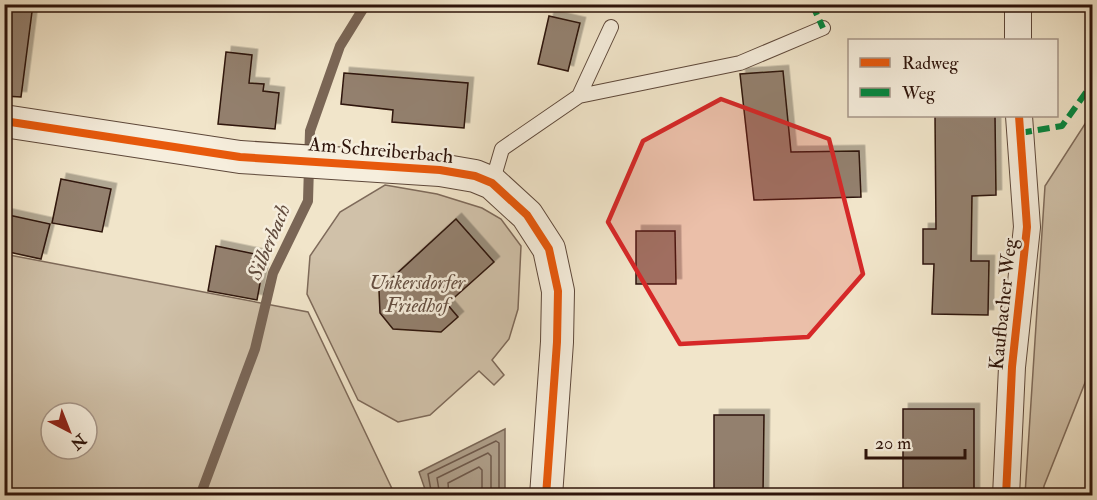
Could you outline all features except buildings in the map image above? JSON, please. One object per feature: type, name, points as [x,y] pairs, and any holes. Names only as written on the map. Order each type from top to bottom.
[{"type":"street","points":[[1018,4],[1018,39]]},
{"type":"street","name":"Kaufbacher Weg","points":[[1006,495],[1012,367],[1027,227],[1019,117]]},
{"type":"street","name":"Am Schreiberbach","points":[[4,121],[240,157],[440,170],[475,176],[492,183],[527,215],[549,249],[558,291],[557,342],[546,495]]},
{"type":"lane","points":[[579,96],[611,27]]},
{"type":"lane","points":[[492,183],[502,149],[579,96],[740,63],[823,28]]},
{"type":"highlighted area","points":[[721,99],[829,139],[863,274],[808,337],[680,344],[608,222],[643,141]]},
{"type":"green space","points":[[1092,113],[1092,365],[1044,486],[1043,495],[1025,495],[1045,186]]},
{"type":"green space","name":"Unkersdorfer Friedhof","points":[[385,185],[437,194],[482,208],[501,219],[521,246],[518,309],[509,339],[492,360],[504,375],[494,385],[479,371],[430,415],[398,422],[358,400],[307,294],[310,256],[340,212]]},
{"type":"green space","points":[[4,254],[308,312],[395,495],[5,495]]},
{"type":"water","points":[[505,429],[505,495],[427,495],[419,472]]},
{"type":"waterway","name":"Silberbach","points":[[200,496],[255,349],[273,273],[308,201],[310,131],[340,46],[366,4]]},
{"type":"marked path","points":[[812,4],[823,28]]},
{"type":"marked path","points":[[1020,133],[1062,126],[1092,84]]},
{"type":"cycle path","points":[[1006,496],[1012,367],[1027,227],[1019,117]]},
{"type":"cycle path","points":[[4,121],[240,157],[440,170],[475,176],[492,183],[527,215],[549,249],[558,291],[557,342],[546,496]]}]
